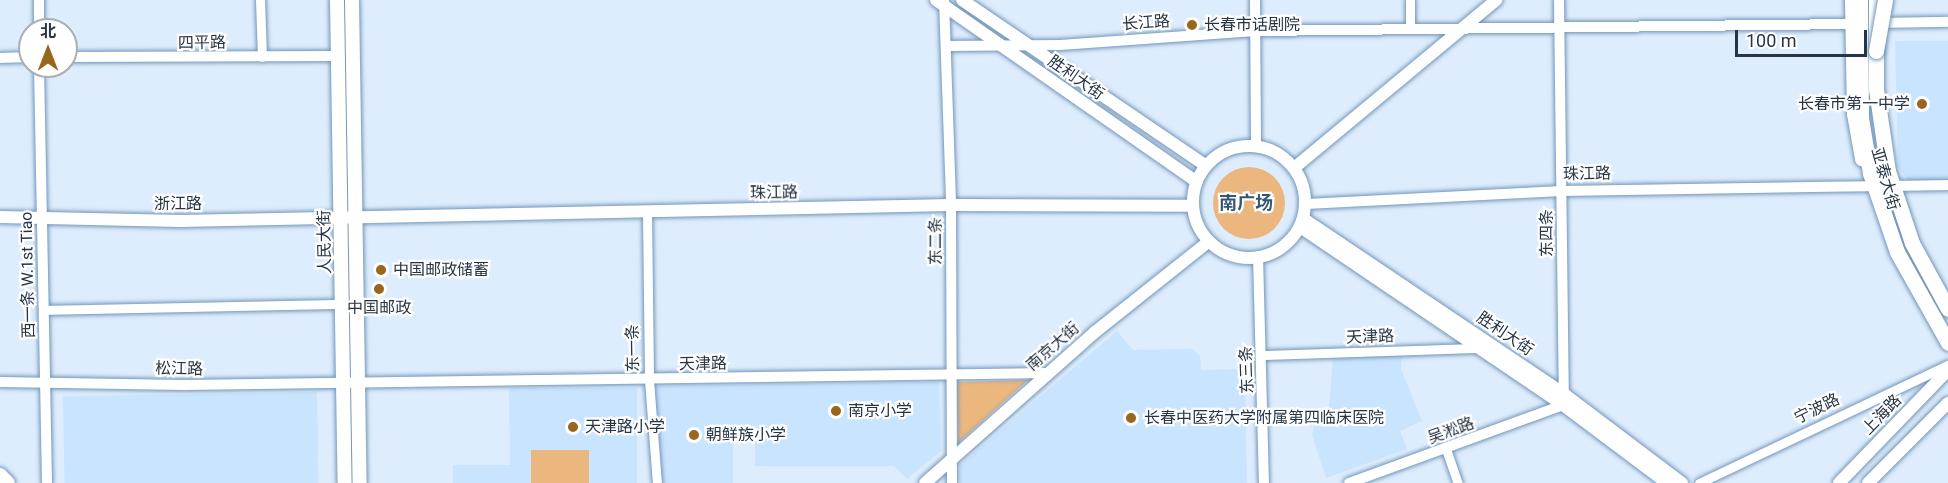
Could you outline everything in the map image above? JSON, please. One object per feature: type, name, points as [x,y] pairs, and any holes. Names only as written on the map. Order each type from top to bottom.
[{"type":"highway","points":[[1860,0],[1861,118],[1870,173],[1897,252],[1948,343]]},
{"type":"highway","points":[[1876,0],[1880,138],[1898,209],[1948,309]]},
{"type":"highway","points":[[1876,51],[1883,0]]},
{"type":"main road","name":"人民大街","points":[[337,0],[345,483]]},
{"type":"main road","name":"人民大街","points":[[352,0],[360,483]]},
{"type":"main road","name":"胜利大街","points":[[962,0],[1206,166]]},
{"type":"main road","points":[[1294,168],[1496,0]]},
{"type":"main road","name":"亚泰大街","points":[[1852,0],[1854,114],[1869,186],[1881,225],[1899,264],[1948,351]]},
{"type":"main road","name":"亚泰大街","points":[[1883,0],[1881,23],[1882,117],[1895,186],[1923,261],[1948,302]]},
{"type":"main road","name":"胜利大街","points":[[942,2],[1197,182]]},
{"type":"main road","points":[[1256,146],[1280,155],[1294,168],[1306,204],[1302,223],[1274,254],[1227,255],[1208,242],[1198,227],[1193,206],[1197,182],[1206,166],[1229,150],[1256,146]]},
{"type":"main road","name":"珠江路","points":[[355,218],[951,205],[1193,206]]},
{"type":"main road","name":"浙江路","points":[[0,218],[180,221],[355,218]]},
{"type":"main road","name":"胜利大街","points":[[1302,223],[1682,483]]},
{"type":"main road","name":"胜利大街","points":[[1302,223],[1479,348],[1563,400],[1667,483]]},
{"type":"main road","name":"南京大街","points":[[925,483],[1048,373],[1208,242]]},
{"type":"main road","name":"上海路","points":[[1839,483],[1948,370]]},
{"type":"main road","points":[[1868,483],[1948,403]]},
{"type":"main road","points":[[0,476],[8,483]]},
{"type":"street","points":[[39,0],[39,18]]},
{"type":"street","points":[[260,0],[262,57]]},
{"type":"street","points":[[1255,0],[1256,146]]},
{"type":"street","points":[[1410,0],[1410,28]]},
{"type":"street","name":"东四条","points":[[1559,0],[1563,400]]},
{"type":"street","name":"东二条","points":[[942,2],[946,46],[951,205],[952,483]]},
{"type":"street","points":[[1881,23],[1948,22]]},
{"type":"street","name":"长江路","points":[[946,46],[1030,45],[1255,31],[1852,24]]},
{"type":"street","name":"四平路","points":[[78,57],[338,56]]},
{"type":"street","points":[[0,58],[18,57]]},
{"type":"street","name":"西一条 W.1st Tiao","points":[[39,78],[47,483]]},
{"type":"street","points":[[1895,186],[1948,185]]},
{"type":"street","name":"珠江路","points":[[1306,204],[1562,191],[1869,186]]},
{"type":"street","name":"东一条","points":[[647,213],[649,380],[657,483]]},
{"type":"street","name":"东三条","points":[[1258,256],[1264,483]]},
{"type":"street","points":[[44,310],[342,304]]},
{"type":"street","name":"天津路","points":[[1262,355],[1479,348]]},
{"type":"street","name":"宁波路","points":[[1699,483],[1948,365]]},
{"type":"street","name":"天津路","points":[[358,381],[649,380],[1048,373]]},
{"type":"street","name":"松江路","points":[[0,382],[184,385],[358,381]]},
{"type":"street","name":"吴淞路","points":[[1349,483],[1446,449],[1563,400]]},
{"type":"street","points":[[1446,449],[1458,483]]},
{"type":"shaded area","name":"长春市第一中学","points":[[1895,41],[1948,41],[1948,182],[1910,182],[1898,167]]},
{"type":"shaded area","points":[[1256,167],[1275,177],[1283,189],[1285,203],[1283,217],[1275,229],[1263,237],[1242,239],[1223,229],[1215,217],[1213,196],[1223,177],[1235,169]]},
{"type":"shaded area","name":"长春中医药大学附属第四临床医院","points":[[1117,331],[1133,350],[1192,349],[1200,356],[1201,370],[1245,369],[1247,483],[960,483],[960,465]]},
{"type":"shaded area","points":[[1402,355],[1401,369],[1422,421],[1400,431],[1407,449],[1326,478],[1312,435],[1318,412],[1329,408],[1333,357]]},
{"type":"shaded area","points":[[1028,380],[958,443],[957,382]]},
{"type":"shaded area","name":"南京小学","points":[[939,382],[941,451],[907,479],[894,466],[755,466],[755,438],[733,438],[733,483],[655,483],[655,386]]},
{"type":"shaded area","name":"天津路小学","points":[[509,388],[637,388],[637,483],[453,483],[453,465],[510,465]]},
{"type":"shaded area","points":[[317,392],[319,483],[65,483],[63,396]]},
{"type":"shaded area","points":[[531,450],[589,450],[589,483],[531,483]]},
{"type":"place","name":"长春市话剧院","points":[[1192,25]]},
{"type":"place","name":"长春市第一中学","points":[[1922,104]]},
{"type":"place","name":"中国邮政储蓄","points":[[381,270]]},
{"type":"place","name":"中国邮政","points":[[379,289]]},
{"type":"place","name":"南京小学","points":[[836,411]]},
{"type":"place","name":"长春中医药大学附属第四临床医院","points":[[1131,418]]},
{"type":"place","name":"天津路小学","points":[[573,427]]},
{"type":"place","name":"朝鲜族小学","points":[[694,435]]},
{"type":"district","name":"南广场","points":[[1246,203]]}]
